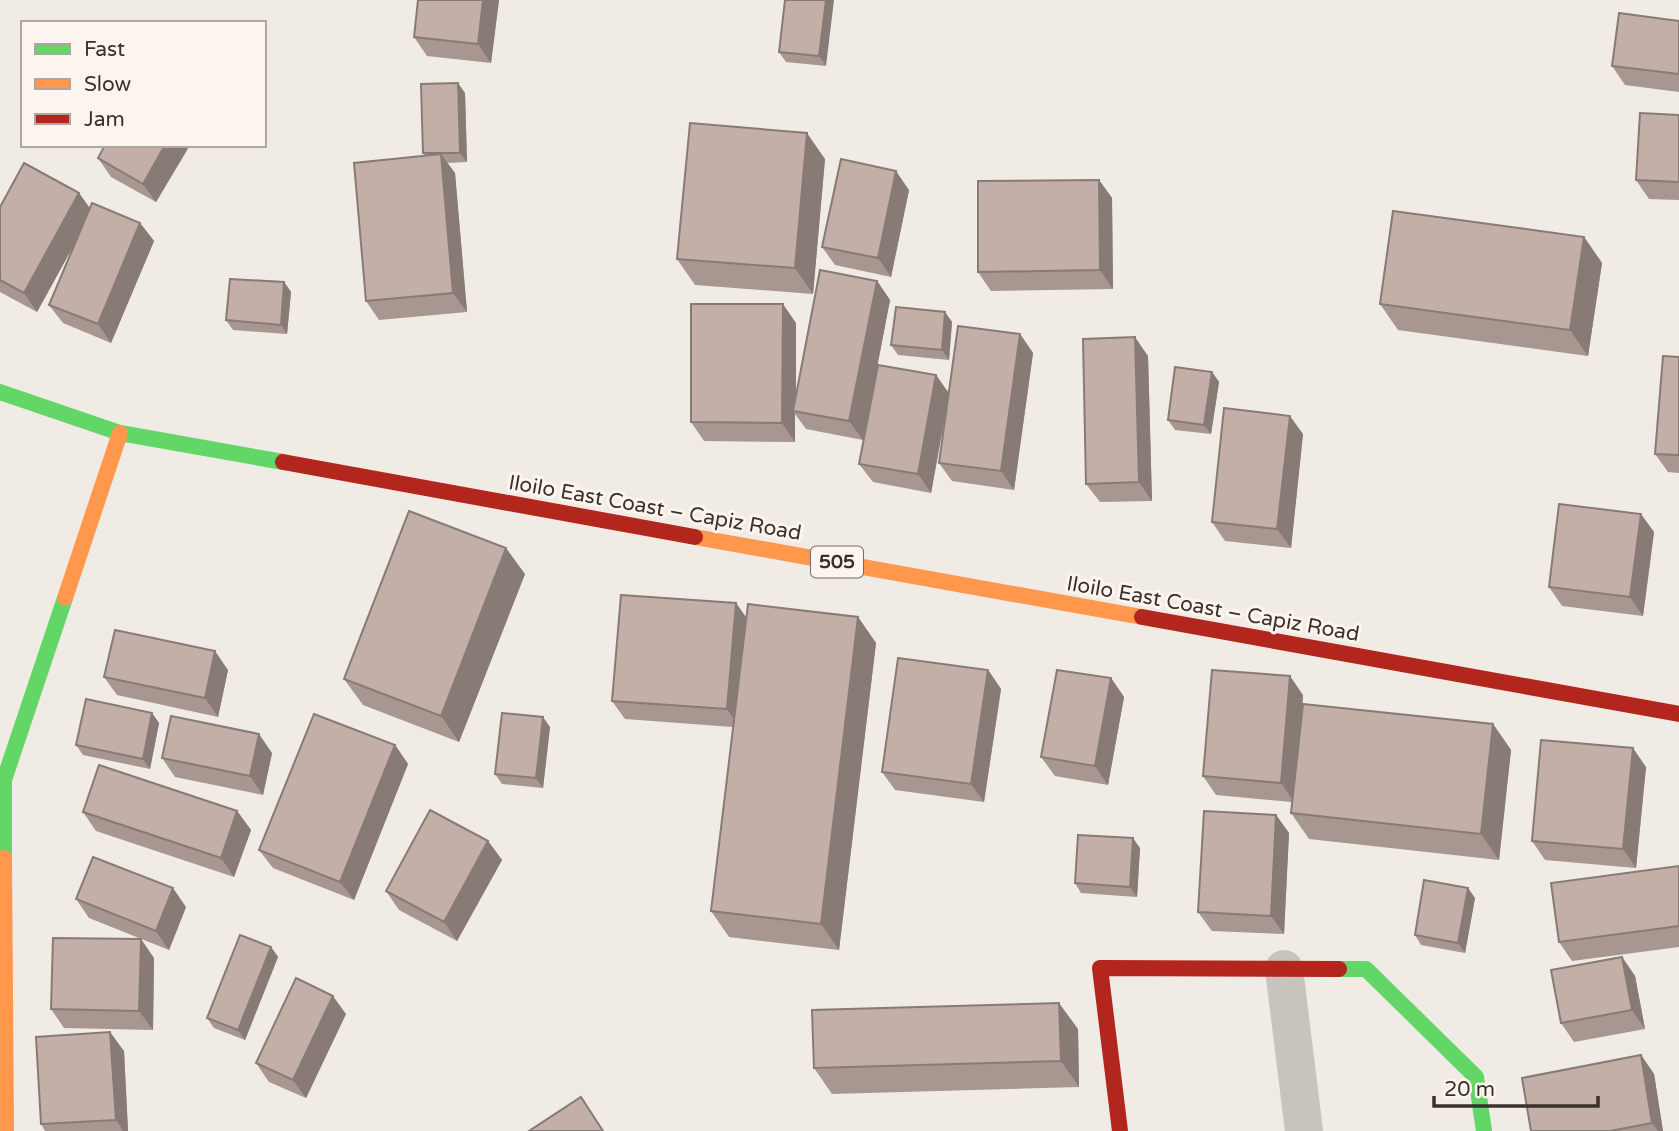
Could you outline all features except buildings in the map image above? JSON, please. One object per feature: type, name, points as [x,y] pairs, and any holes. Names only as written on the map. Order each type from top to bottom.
[{"type":"main road","name":"Iloilo East Coast – Capiz Road","points":[[0,392],[120,433],[1679,714]]},
{"type":"main road","points":[[6,1131],[4,780],[120,433]]},
{"type":"main road","points":[[1120,1131],[1100,968],[1366,969],[1476,1077],[1484,1131]]},
{"type":"street","points":[[1284,969],[1304,1131]]},
{"type":"traffic: fast","points":[[0,392],[120,433],[283,462]]},
{"type":"traffic: fast","points":[[4,858],[4,780],[65,598]]},
{"type":"traffic: fast","points":[[1339,969],[1366,969],[1476,1077],[1484,1131]]},
{"type":"traffic: slow","points":[[65,598],[120,433]]},
{"type":"traffic: slow","points":[[695,537],[1142,617]]},
{"type":"traffic: slow","points":[[4,858],[6,1131]]},
{"type":"traffic: jam","points":[[283,462],[695,537]]},
{"type":"traffic: jam","points":[[1142,617],[1679,714]]},
{"type":"traffic: jam","points":[[1120,1131],[1100,968],[1339,969]]}]
